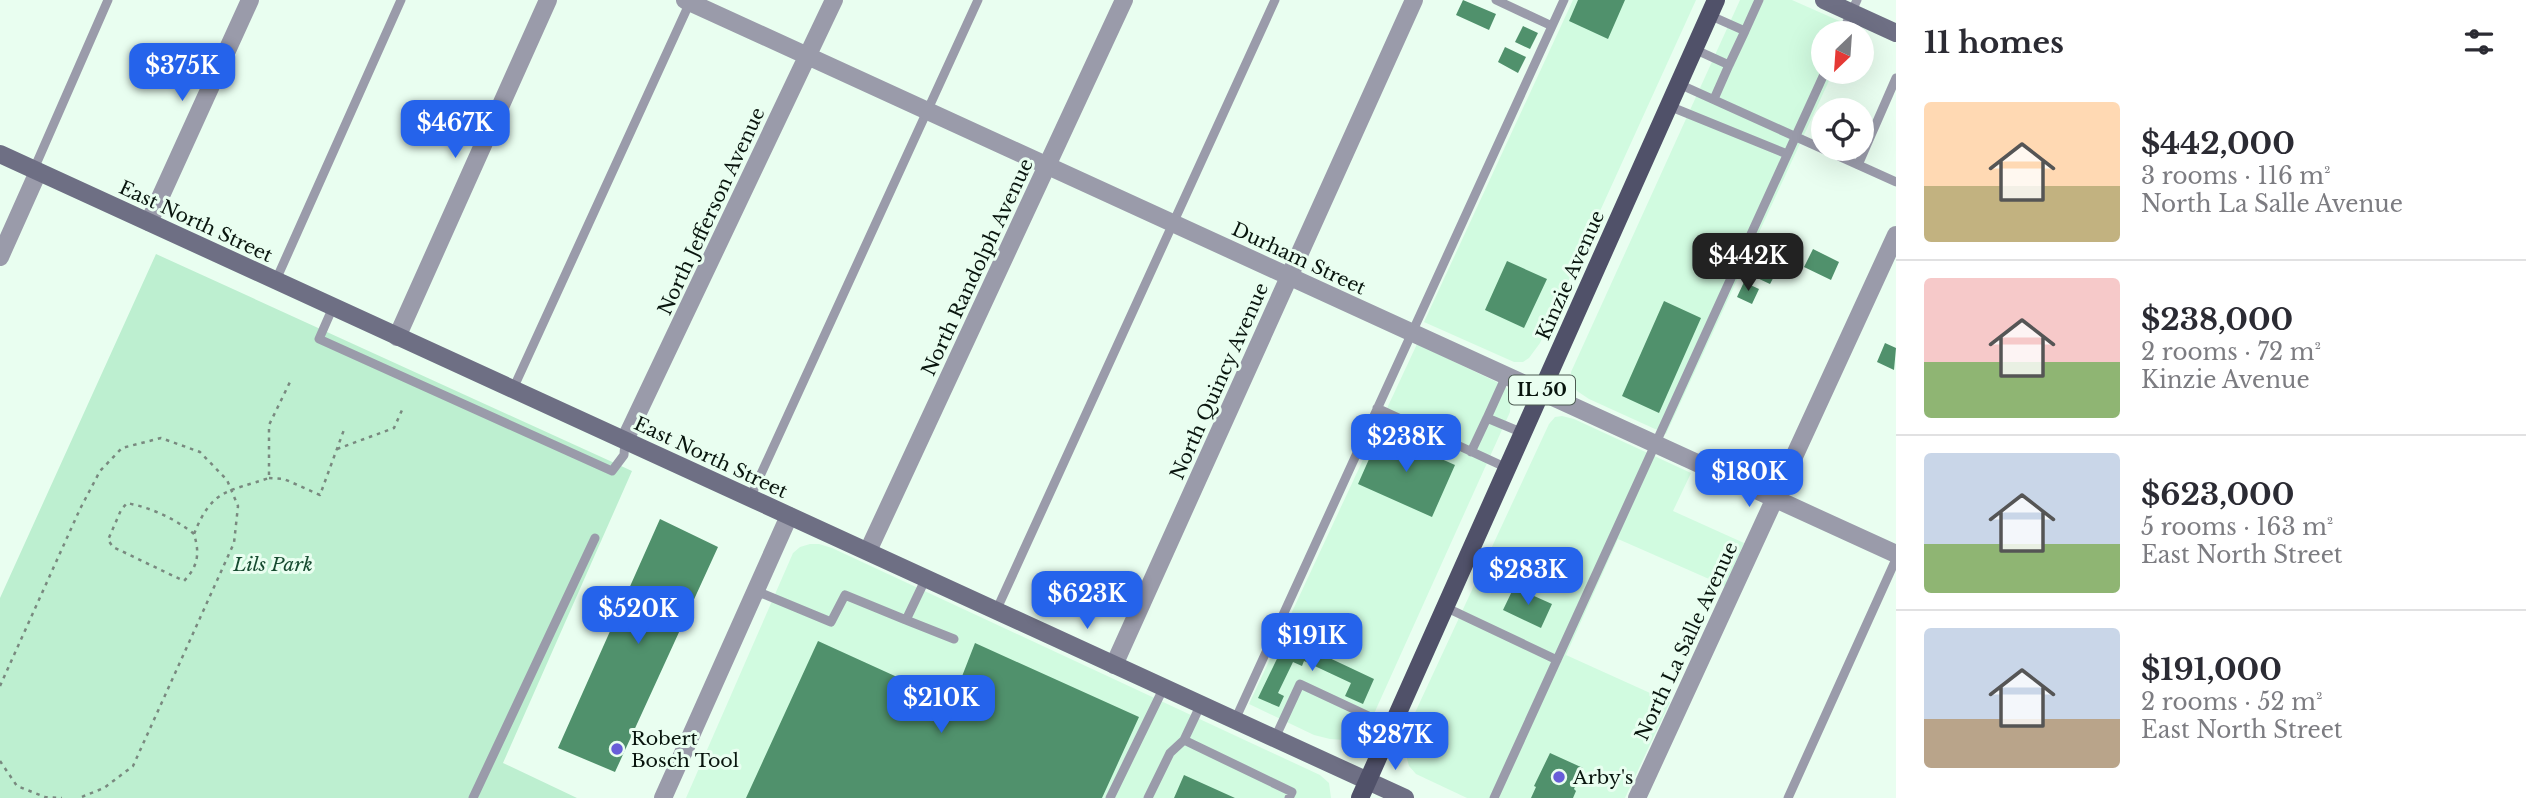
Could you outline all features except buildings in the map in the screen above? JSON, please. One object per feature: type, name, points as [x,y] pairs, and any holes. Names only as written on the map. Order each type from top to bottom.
[{"type":"main road","name":"Kinzie Avenue","points":[[1360,798],[1713,7]]},
{"type":"street","points":[[149,222],[250,0]]},
{"type":"street","points":[[397,337],[548,0]]},
{"type":"street","name":"North Jefferson Avenue","points":[[625,440],[834,0]]},
{"type":"street","name":"North Randolph Avenue","points":[[868,551],[1124,0]]},
{"type":"street","name":"North Quincy Avenue","points":[[1114,665],[1414,0]]},
{"type":"street","points":[[1824,0],[1854,6],[1896,33]]},
{"type":"street","name":"Durham Street","points":[[688,1],[1896,557]]},
{"type":"street","name":"East North Street","points":[[0,154],[1405,798]]},
{"type":"street","points":[[0,257],[36,170]]},
{"type":"street","name":"North La Salle Avenue","points":[[1637,798],[1896,235]]},
{"type":"street","points":[[663,798],[789,516]]},
{"type":"lane","points":[[36,170],[108,0]]},
{"type":"lane","points":[[276,280],[401,0]]},
{"type":"lane","points":[[750,498],[978,0]]},
{"type":"lane","points":[[996,611],[1275,0]]},
{"type":"lane","points":[[1496,0],[1552,26]]},
{"type":"lane","points":[[1235,720],[1564,0]]},
{"type":"lane","points":[[1714,99],[1759,0]]},
{"type":"lane","points":[[513,389],[688,1]]},
{"type":"lane","points":[[1713,7],[1745,31]]},
{"type":"lane","points":[[1694,49],[1729,65]]},
{"type":"lane","points":[[1858,165],[1896,78]]},
{"type":"lane","points":[[1679,83],[1896,183]]},
{"type":"lane","points":[[1494,798],[1819,84]]},
{"type":"lane","points":[[1669,106],[1787,154]]},
{"type":"lane","points":[[333,307],[319,339],[612,471],[624,455],[625,440]]},
{"type":"lane","points":[[1471,452],[1506,376]]},
{"type":"lane","points":[[1377,408],[1507,468]]},
{"type":"lane","points":[[1487,418],[1523,433]]},
{"type":"lane","points":[[474,798],[594,538]]},
{"type":"lane","points":[[1788,798],[1896,557]]},
{"type":"lane","points":[[906,620],[926,578]]},
{"type":"lane","points":[[756,591],[831,622],[845,595],[954,639]]},
{"type":"lane","points":[[1445,607],[1557,660]]},
{"type":"lane","points":[[1275,738],[1300,684],[1392,727]]},
{"type":"lane","points":[[1110,798],[1164,687]]},
{"type":"lane","points":[[1147,798],[1171,752],[1184,740],[1201,704]]},
{"type":"lane","points":[[1184,740],[1292,792],[1289,798]]},
{"type":"path","points":[[269,478],[269,425],[290,382]]},
{"type":"path","points":[[337,449],[394,428],[402,410]]},
{"type":"path","points":[[194,534],[154,510],[127,503],[121,510],[108,540],[113,547],[184,580],[194,570],[198,558],[194,534],[208,505],[219,495],[269,478],[284,479],[320,495],[345,427]]},
{"type":"path","points":[[0,686],[80,509],[100,471],[122,448],[161,438],[200,452],[227,480],[238,506],[234,543],[133,766],[104,788],[79,798]]},
{"type":"path","points":[[0,761],[17,786],[45,797],[62,798]]},
{"type":"shaded area","points":[[1573,0],[1696,0],[1540,343],[1529,358],[1523,362],[1514,362],[1424,322]]},
{"type":"shaded area","points":[[1740,0],[1792,0],[1839,21],[1811,21],[1811,84],[1827,84],[1821,98],[1811,98],[1811,120],[1666,434],[1589,399],[1577,391],[1571,382],[1571,372]]},
{"type":"shaded area","points":[[1417,344],[1505,386],[1511,394],[1510,412],[1368,727],[1357,737],[1345,740],[1330,739],[1314,735],[1249,704]]},
{"type":"shaded area","points":[[1555,417],[1574,419],[1691,473],[1673,511],[1744,543],[1725,586],[1618,539],[1566,655],[1670,702],[1625,798],[1467,798],[1416,774],[1409,766],[1406,755],[1404,745],[1407,730],[1549,424]]},
{"type":"shaded area","points":[[810,544],[832,548],[1320,775],[1329,783],[1331,798],[686,798],[793,553]]},
{"type":"green space","name":"Lils Park","points":[[156,254],[632,471],[503,763],[577,798],[0,798],[0,598]]},
{"type":"place","name":"Robert Bosch Tool","points":[[617,749]]},
{"type":"place","name":"Arby's","points":[[1559,777]]}]
